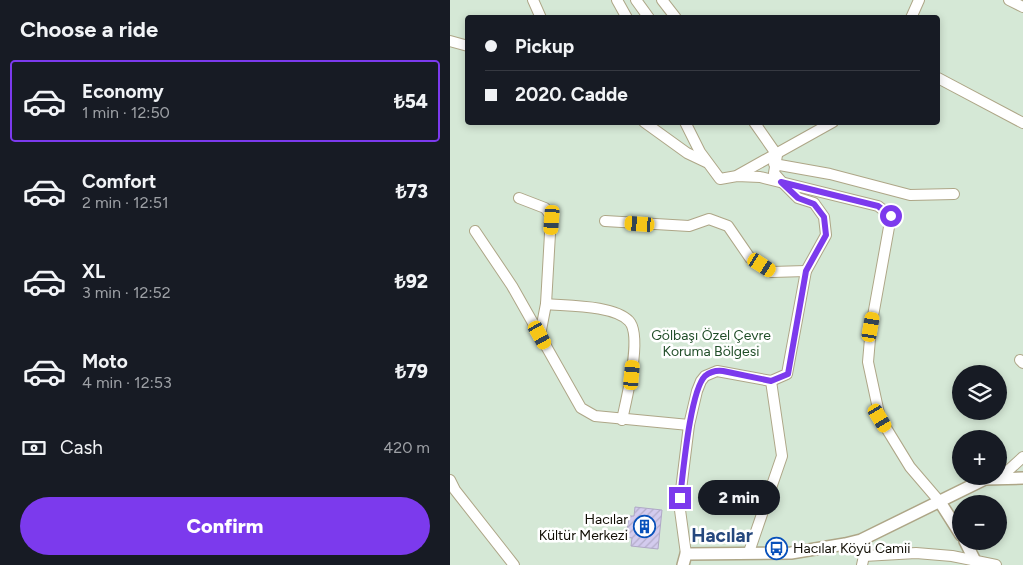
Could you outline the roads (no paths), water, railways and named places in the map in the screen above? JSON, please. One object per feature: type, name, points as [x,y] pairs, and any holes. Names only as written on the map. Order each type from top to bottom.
[{"type":"street","points":[[533,0],[540,15]]},
{"type":"street","points":[[636,0],[647,15]]},
{"type":"street","points":[[662,0],[674,15]]},
{"type":"street","points":[[912,15],[919,0]]},
{"type":"street","points":[[1009,0],[1023,7]]},
{"type":"street","points":[[618,1],[625,15]]},
{"type":"street","points":[[450,41],[465,45]]},
{"type":"street","points":[[940,79],[1023,123]]},
{"type":"street","points":[[648,125],[687,153],[710,164]]},
{"type":"street","points":[[686,125],[700,152],[720,179],[736,176],[776,159],[828,125]]},
{"type":"street","points":[[756,125],[776,159],[774,173],[798,198],[814,204],[824,217],[826,235],[806,271],[788,374],[771,381],[717,370],[705,376],[701,381],[690,425],[680,498],[685,560],[749,552],[792,553],[862,540],[973,485]]},
{"type":"street","points":[[776,159],[910,195],[954,194]]},
{"type":"street","points":[[736,176],[781,182],[878,206],[891,216],[871,327],[868,362],[880,418],[910,467],[940,502],[952,520]]},
{"type":"street","points":[[519,198],[544,208],[551,216],[546,304],[540,335]]},
{"type":"street","points":[[605,221],[689,226],[709,219],[728,226],[750,258],[772,272],[806,271]]},
{"type":"street","points":[[475,231],[512,286],[581,408],[596,416],[622,420],[690,425]]},
{"type":"street","points":[[546,304],[613,312],[629,321],[634,337],[632,375],[622,420]]},
{"type":"street","points":[[749,552],[782,456],[771,381]]},
{"type":"street","points":[[1007,472],[1023,457]]},
{"type":"street","points":[[1007,478],[1023,478]]},
{"type":"street","points":[[450,480],[455,490],[514,565]]},
{"type":"street","points":[[862,540],[863,560],[916,553],[952,556],[976,564],[996,565]]},
{"type":"street","points":[[969,550],[976,564]]},
{"type":"place","name":"Hacılar Kültür Merkezi","points":[[644,527]]},
{"type":"place","name":"Hacılar Köyü Camii","points":[[777,548]]},
{"type":"district","name":"Hacılar","points":[[722,535]]},
{"type":"park label","name":"Gölbaşı Özel Çevre Koruma Bölgesi","points":[[711,344]]}]
